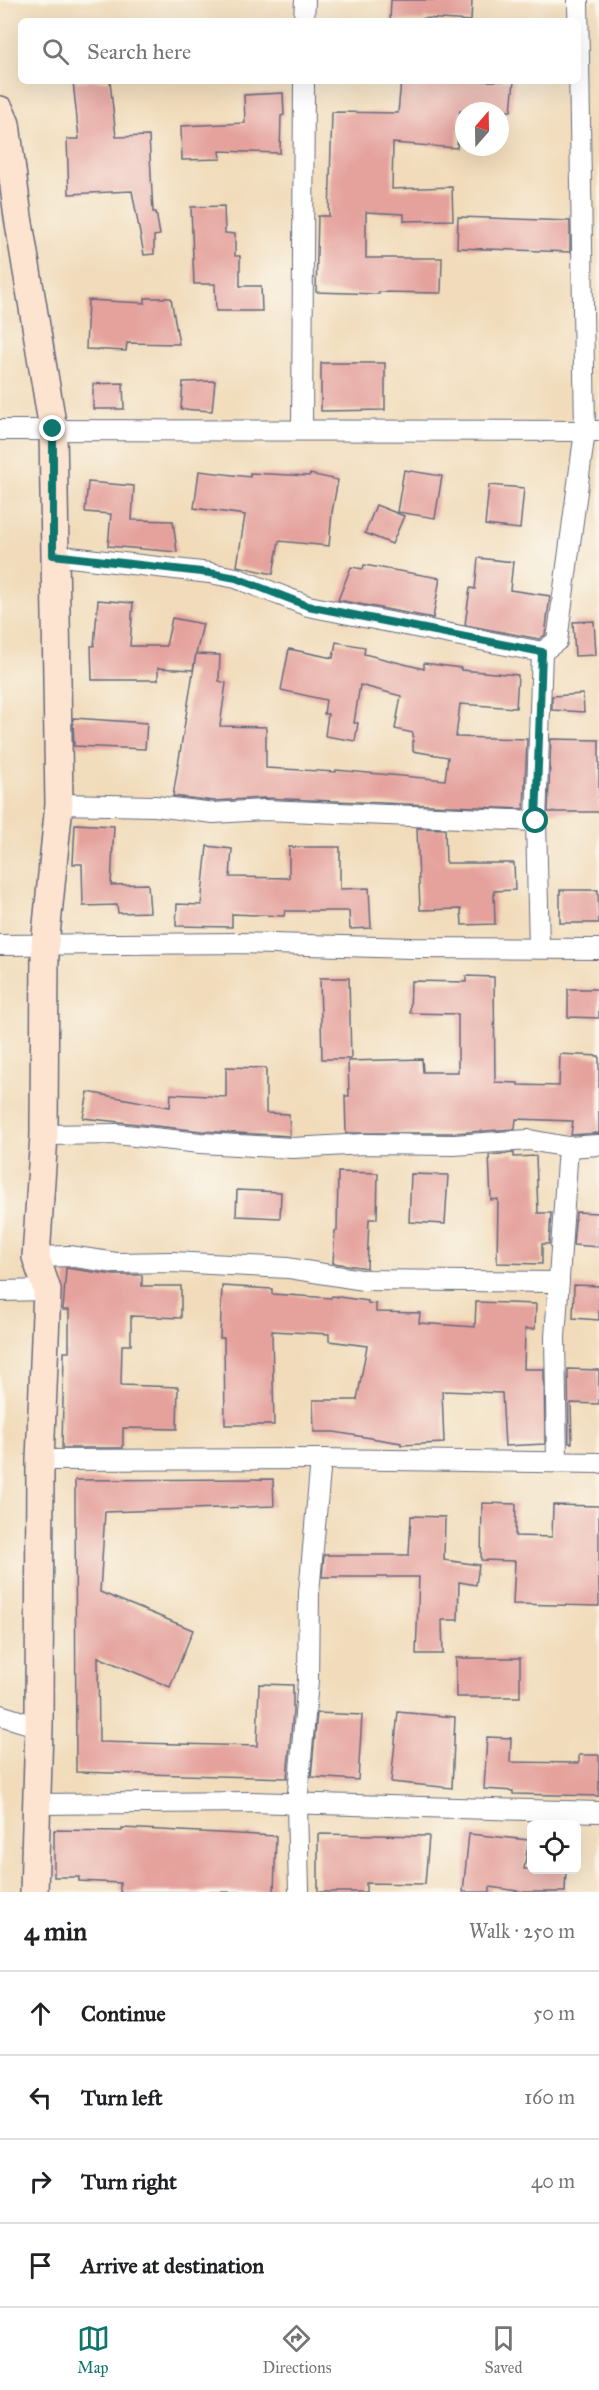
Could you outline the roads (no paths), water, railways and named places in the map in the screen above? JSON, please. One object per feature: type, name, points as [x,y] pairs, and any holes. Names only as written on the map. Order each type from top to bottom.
[{"type":"street","points":[[304,0],[304,18]]},
{"type":"street","points":[[579,0],[580,18]]},
{"type":"street","points":[[53,555],[186,569],[236,578],[308,606],[542,652],[557,641],[592,431],[581,66]]},
{"type":"street","points":[[302,430],[304,84]]},
{"type":"street","points":[[0,110],[6,124],[18,217],[53,429],[53,555],[59,804],[45,945],[44,1135],[36,1257],[46,1290],[40,1460],[39,1727],[34,1892]]},
{"type":"street","points":[[0,430],[592,431]]},
{"type":"street","points":[[538,948],[536,821],[542,652]]},
{"type":"street","points":[[59,804],[155,806],[214,813],[264,810],[536,821]]},
{"type":"street","points":[[0,945],[241,943],[599,949]]},
{"type":"street","points":[[44,1135],[116,1134],[200,1143],[293,1148],[364,1144],[454,1145],[529,1140],[568,1147],[599,1145]]},
{"type":"street","points":[[557,1462],[555,1337],[568,1147]]},
{"type":"street","points":[[36,1257],[69,1256],[116,1263],[172,1262],[288,1268],[362,1280],[559,1282]]},
{"type":"street","points":[[0,1291],[46,1290]]},
{"type":"street","points":[[40,1460],[321,1459],[599,1463]]},
{"type":"street","points":[[299,1892],[297,1804],[308,1681],[309,1593],[321,1459]]},
{"type":"street","points":[[0,1715],[39,1727]]},
{"type":"street","points":[[37,1804],[250,1802],[599,1812]]}]
